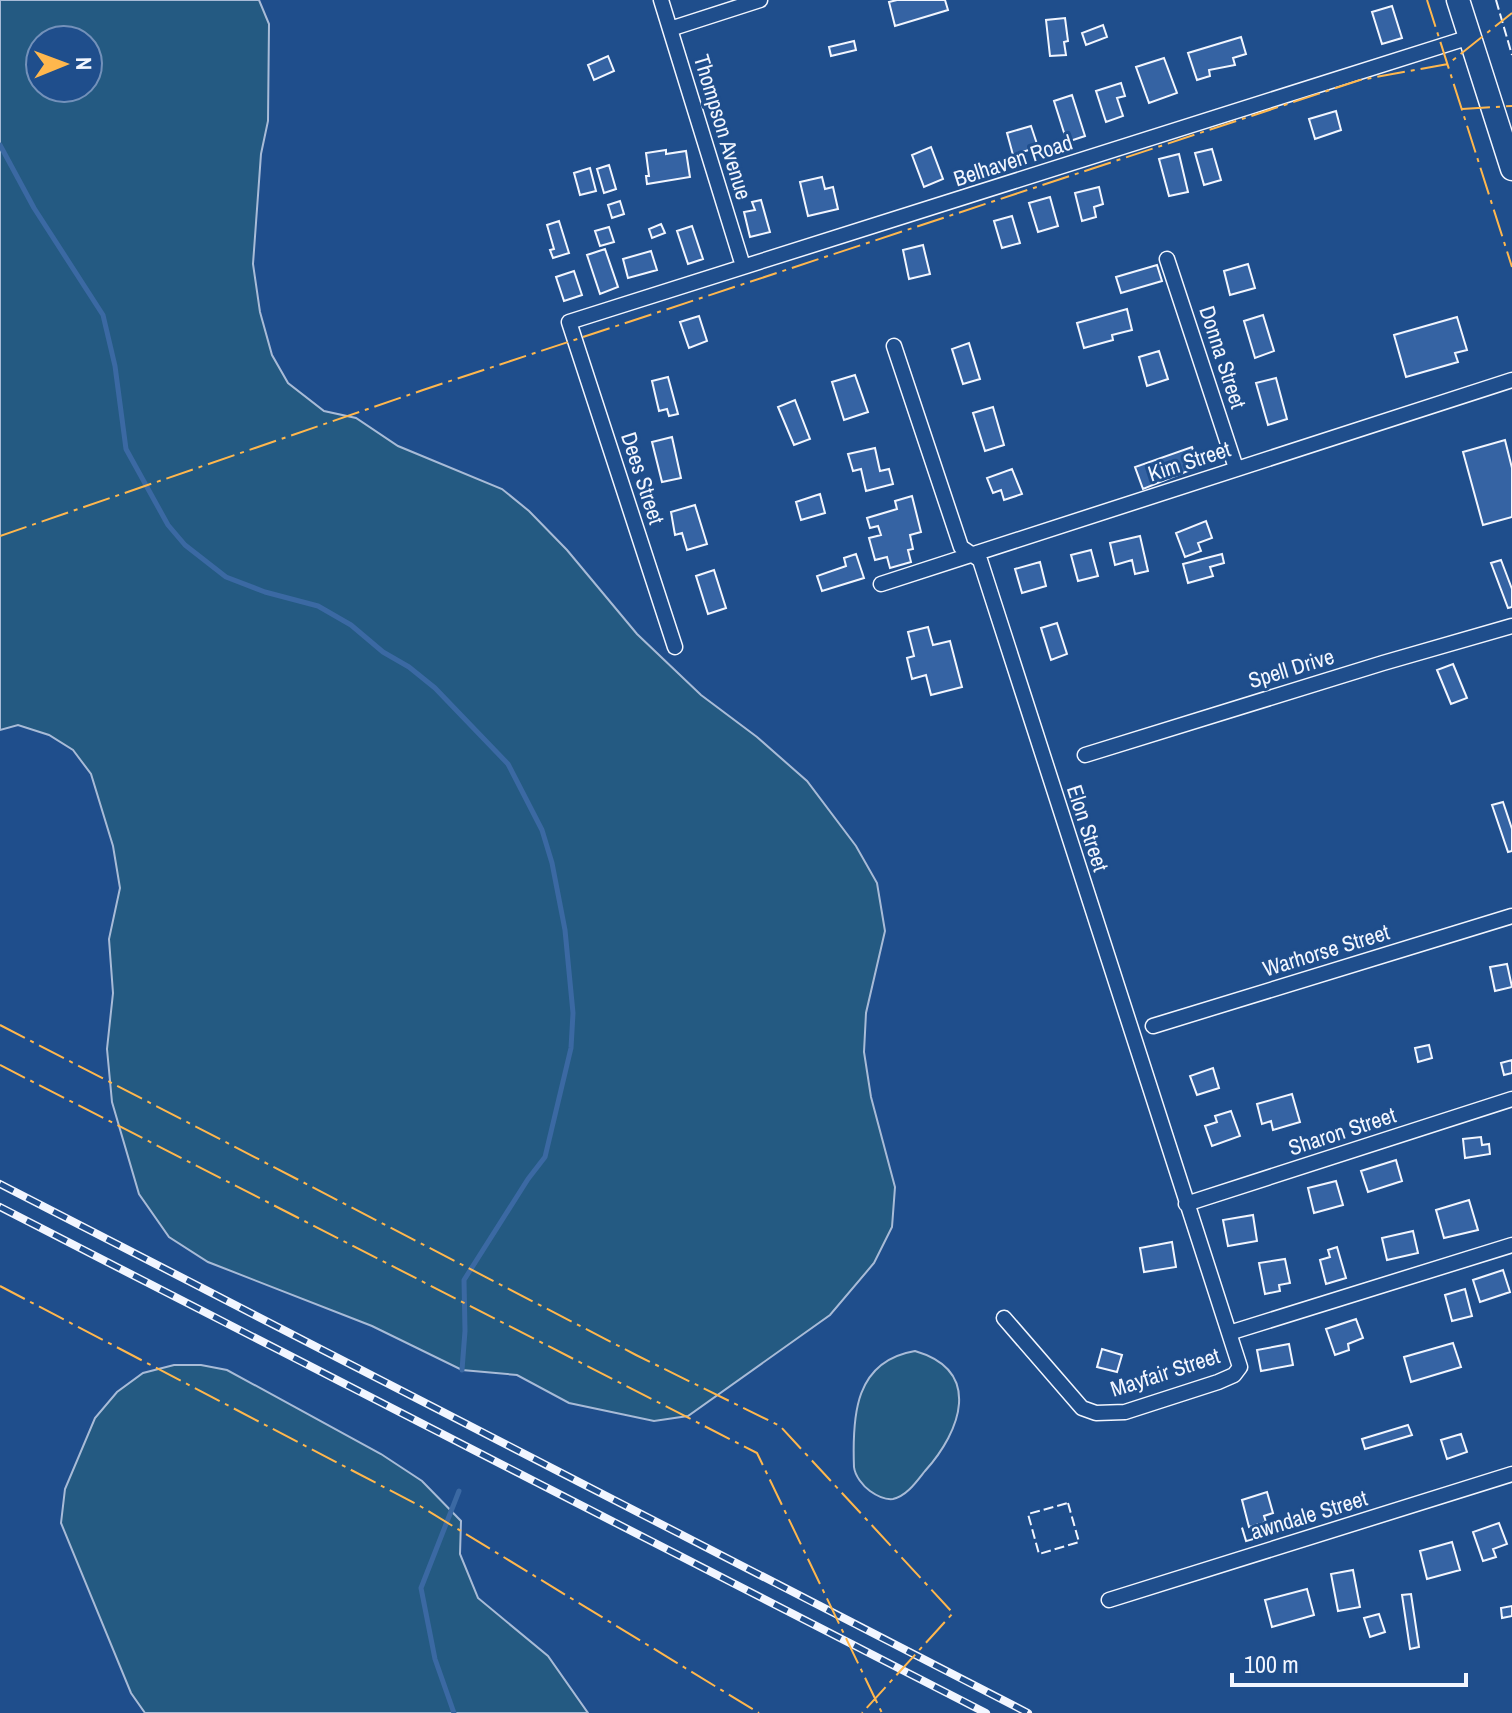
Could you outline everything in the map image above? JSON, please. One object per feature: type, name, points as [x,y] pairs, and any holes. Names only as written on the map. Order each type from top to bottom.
[{"type":"main road","points":[[1458,0],[1505,128],[1512,169]]},
{"type":"street","name":"Thompson Avenue","points":[[661,0],[743,266]]},
{"type":"street","points":[[670,29],[760,0]]},
{"type":"street","name":"Belhaven Road","points":[[569,322],[1470,37]]},
{"type":"street","name":"Donna Street","points":[[1167,259],[1236,468]]},
{"type":"street","name":"Dees Street","points":[[569,322],[675,647]]},
{"type":"street","name":"Elon Street","points":[[894,346],[961,547],[980,560],[1229,1333]]},
{"type":"street","name":"Kim Street","points":[[881,584],[1512,380]]},
{"type":"street","name":"Spell Drive","points":[[1085,755],[1512,626]]},
{"type":"street","name":"Warhorse Street","points":[[1153,1026],[1512,916]]},
{"type":"street","name":"Sharon Street","points":[[1186,1204],[1512,1099]]},
{"type":"street","name":"Mayfair Street","points":[[1004,1318],[1082,1408],[1111,1415],[1234,1375],[1240,1367],[1229,1333],[1512,1245]]},
{"type":"street","name":"Lawndale Street","points":[[1109,1600],[1512,1474]]},
{"type":"shaded area","points":[[0,0],[259,0],[269,24],[268,121],[261,154],[253,264],[260,312],[272,355],[288,383],[324,411],[356,418],[398,446],[502,489],[529,511],[567,550],[637,634],[701,695],[757,737],[807,781],[856,846],[877,883],[885,931],[866,1013],[864,1052],[871,1097],[895,1187],[892,1227],[874,1263],[830,1315],[688,1416],[654,1421],[569,1403],[517,1375],[462,1370],[372,1326],[208,1262],[169,1237],[139,1194],[112,1102],[107,1049],[113,993],[109,939],[120,888],[113,846],[91,774],[73,750],[49,735],[18,725],[0,730]]},
{"type":"shaded area","points":[[915,1351],[936,1360],[950,1373],[958,1387],[956,1421],[938,1455],[915,1483],[898,1497],[887,1499],[867,1489],[855,1470],[857,1410],[861,1393],[880,1366]]},
{"type":"shaded area","points":[[174,1365],[201,1365],[227,1370],[381,1454],[422,1481],[461,1521],[460,1554],[478,1598],[548,1656],[588,1713],[145,1713],[131,1693],[61,1523],[65,1489],[95,1418],[117,1392],[143,1373]]},
{"type":"building","points":[[945,0],[948,10],[895,26],[889,2]]},
{"type":"building","points":[[1392,6],[1402,38],[1382,44],[1372,12]]},
{"type":"building","points":[[1065,18],[1066,55],[1050,56],[1046,20]]},
{"type":"building","points":[[1103,25],[1107,37],[1086,45],[1082,33]]},
{"type":"building","points":[[1241,37],[1246,54],[1233,58],[1235,65],[1209,70],[1210,76],[1197,80],[1188,53]]},
{"type":"building","points":[[854,41],[856,50],[831,56],[829,47]]},
{"type":"building","points":[[608,56],[614,71],[594,80],[588,65]]},
{"type":"building","points":[[1164,58],[1177,93],[1149,103],[1136,67]]},
{"type":"building","points":[[1121,83],[1125,96],[1117,98],[1123,116],[1106,122],[1096,91]]},
{"type":"building","points":[[1072,95],[1085,136],[1067,142],[1054,101]]},
{"type":"building","points":[[1336,111],[1341,130],[1315,139],[1309,119]]},
{"type":"building","points":[[1031,126],[1038,147],[1013,155],[1007,133]]},
{"type":"building","points":[[931,147],[943,179],[924,187],[912,155]]},
{"type":"building","points":[[1212,149],[1221,180],[1204,185],[1195,153]]},
{"type":"building","points":[[666,150],[666,154],[686,151],[690,177],[647,184],[646,153]]},
{"type":"building","points":[[1179,154],[1188,192],[1169,196],[1159,159]]},
{"type":"building","points":[[609,165],[616,189],[604,193],[597,169]]},
{"type":"building","points":[[590,168],[596,191],[580,195],[574,173]]},
{"type":"building","points":[[822,177],[825,189],[833,187],[838,209],[808,216],[800,182]]},
{"type":"building","points":[[1099,187],[1103,204],[1094,207],[1096,217],[1082,221],[1075,193]]},
{"type":"building","points":[[1050,197],[1058,226],[1038,232],[1029,203]]},
{"type":"building","points":[[761,200],[770,232],[750,237],[744,212],[755,210],[752,202]]},
{"type":"building","points":[[620,201],[624,214],[612,218],[608,205]]},
{"type":"building","points":[[1012,216],[1020,243],[1002,248],[994,221]]},
{"type":"building","points":[[559,221],[569,253],[553,258],[550,250],[554,249],[547,225]]},
{"type":"building","points":[[661,224],[665,233],[652,238],[649,229]]},
{"type":"building","points":[[692,226],[703,259],[688,264],[677,231]]},
{"type":"building","points":[[609,227],[614,242],[600,246],[595,231]]},
{"type":"building","points":[[923,245],[930,274],[909,279],[903,250]]},
{"type":"building","points":[[605,249],[618,287],[600,294],[587,255]]},
{"type":"building","points":[[651,251],[657,270],[628,278],[623,259]]},
{"type":"building","points":[[1248,264],[1255,288],[1230,295],[1224,271]]},
{"type":"building","points":[[1157,265],[1162,281],[1121,293],[1116,277]]},
{"type":"building","points":[[574,271],[582,295],[564,301],[556,277]]},
{"type":"building","points":[[1127,309],[1132,330],[1112,335],[1113,340],[1084,348],[1077,323]]},
{"type":"building","points":[[1263,315],[1274,351],[1255,358],[1244,321]]},
{"type":"building","points":[[699,316],[707,341],[689,348],[680,322]]},
{"type":"building","points":[[1457,317],[1467,350],[1455,353],[1458,362],[1406,377],[1394,335]]},
{"type":"building","points":[[969,343],[980,379],[963,384],[952,349]]},
{"type":"building","points":[[1159,351],[1168,379],[1147,386],[1139,357]]},
{"type":"building","points":[[855,375],[868,412],[844,420],[832,382]]},
{"type":"building","points":[[668,377],[678,414],[669,416],[667,409],[659,411],[652,381]]},
{"type":"building","points":[[1276,378],[1287,419],[1268,425],[1256,383]]},
{"type":"building","points":[[795,400],[810,439],[794,445],[778,407]]},
{"type":"building","points":[[993,407],[1004,445],[985,451],[973,413]]},
{"type":"building","points":[[672,437],[681,478],[662,482],[652,442]]},
{"type":"building","points":[[1505,440],[1512,468],[1512,517],[1483,525],[1463,452]]},
{"type":"building","points":[[1192,447],[1198,467],[1143,489],[1135,467]]},
{"type":"building","points":[[875,448],[880,471],[889,469],[893,484],[866,491],[861,469],[853,471],[848,454]]},
{"type":"building","points":[[1012,469],[1022,494],[1004,500],[1001,490],[993,493],[987,478]]},
{"type":"building","points":[[820,494],[825,513],[801,520],[796,502]]},
{"type":"building","points":[[912,496],[921,532],[910,535],[913,549],[908,550],[911,562],[890,568],[887,557],[875,560],[869,538],[881,535],[878,526],[870,528],[867,518],[897,509],[895,501]]},
{"type":"building","points":[[695,505],[707,544],[687,550],[682,533],[675,535],[671,512]]},
{"type":"building","points":[[1206,521],[1212,538],[1198,543],[1201,551],[1185,557],[1176,533]]},
{"type":"building","points":[[1140,536],[1148,571],[1135,574],[1132,560],[1115,565],[1110,543]]},
{"type":"building","points":[[1091,550],[1098,576],[1078,581],[1071,555]]},
{"type":"building","points":[[856,554],[864,578],[822,591],[817,576],[846,566],[844,558]]},
{"type":"building","points":[[1222,554],[1224,563],[1210,567],[1213,576],[1188,583],[1183,564]]},
{"type":"building","points":[[1501,560],[1512,589],[1512,607],[1508,608],[1491,563]]},
{"type":"building","points":[[1040,562],[1046,586],[1022,593],[1015,569]]},
{"type":"building","points":[[714,570],[726,608],[708,614],[696,576]]},
{"type":"building","points":[[1057,623],[1067,654],[1051,660],[1041,628]]},
{"type":"building","points":[[928,627],[933,645],[950,641],[962,687],[931,695],[926,675],[912,679],[907,658],[914,656],[908,632]]},
{"type":"building","points":[[1453,664],[1467,698],[1451,704],[1437,670]]},
{"type":"building","points":[[1503,802],[1512,829],[1512,851],[1508,852],[1492,805]]},
{"type":"building","points":[[1507,964],[1512,987],[1495,991],[1490,967]]},
{"type":"building","points":[[1429,1045],[1432,1058],[1418,1062],[1415,1048]]},
{"type":"building","points":[[1512,1060],[1512,1073],[1504,1075],[1501,1063]]},
{"type":"building","points":[[1213,1068],[1219,1088],[1197,1095],[1190,1076]]},
{"type":"building","points":[[1292,1094],[1300,1122],[1273,1130],[1271,1121],[1262,1124],[1257,1104]]},
{"type":"building","points":[[1231,1111],[1240,1136],[1212,1146],[1205,1126],[1217,1122],[1215,1116]]},
{"type":"building","points":[[1481,1137],[1482,1145],[1489,1144],[1490,1154],[1465,1158],[1463,1139]]},
{"type":"building","points":[[1396,1160],[1402,1181],[1368,1192],[1361,1171]]},
{"type":"building","points":[[1336,1181],[1343,1205],[1314,1213],[1308,1188]]},
{"type":"building","points":[[1469,1200],[1478,1230],[1444,1238],[1436,1210]]},
{"type":"building","points":[[1253,1215],[1257,1241],[1228,1246],[1223,1220]]},
{"type":"building","points":[[1413,1231],[1418,1253],[1387,1260],[1382,1238]]},
{"type":"building","points":[[1172,1242],[1176,1267],[1144,1272],[1140,1248]]},
{"type":"building","points":[[1337,1247],[1346,1278],[1326,1284],[1320,1260],[1330,1257],[1328,1250]]},
{"type":"building","points":[[1285,1259],[1290,1283],[1279,1285],[1280,1291],[1265,1294],[1259,1263]]},
{"type":"building","points":[[1503,1270],[1510,1292],[1480,1302],[1473,1280]]},
{"type":"building","points":[[1465,1289],[1472,1316],[1452,1321],[1445,1295]]},
{"type":"building","points":[[1356,1319],[1363,1338],[1348,1344],[1349,1350],[1335,1355],[1326,1329]]},
{"type":"building","points":[[1453,1343],[1461,1367],[1411,1382],[1404,1357]]},
{"type":"building","points":[[1289,1344],[1293,1365],[1261,1371],[1257,1350]]},
{"type":"building","points":[[1102,1349],[1122,1355],[1117,1372],[1097,1367]]},
{"type":"building","points":[[1408,1425],[1412,1435],[1365,1449],[1362,1439]]},
{"type":"building","points":[[1461,1434],[1467,1452],[1447,1459],[1441,1440]]},
{"type":"building","points":[[1267,1492],[1273,1513],[1264,1516],[1266,1522],[1249,1527],[1242,1500]]},
{"type":"building","points":[[1499,1523],[1507,1544],[1493,1549],[1496,1557],[1483,1561],[1473,1532]]},
{"type":"building","points":[[1452,1542],[1460,1570],[1427,1579],[1420,1551]]},
{"type":"building","points":[[1353,1570],[1360,1607],[1338,1611],[1331,1574]]},
{"type":"building","points":[[1307,1589],[1314,1615],[1272,1627],[1265,1600]]},
{"type":"building","points":[[1411,1594],[1419,1647],[1410,1649],[1402,1595]]},
{"type":"building","points":[[1512,1606],[1512,1616],[1502,1618],[1501,1608]]},
{"type":"building","points":[[1379,1614],[1385,1632],[1370,1637],[1364,1618]]},
{"type":"waterway","points":[[0,145],[34,208],[103,315],[115,366],[126,449],[168,525],[185,545],[226,577],[265,592],[318,606],[351,625],[435,688],[508,764],[542,830],[565,930],[573,1013],[571,1048],[545,1157],[464,1280],[462,1370]]},
{"type":"waterway","points":[[454,1713],[435,1659],[421,1588],[459,1491]]},
{"type":"railway","points":[[0,1184],[1028,1713]]},
{"type":"railway","points":[[0,1207],[986,1713]]},
{"type":"fence","points":[[1496,0],[1512,55]]},
{"type":"fence","points":[[1068,1503],[1079,1542],[1039,1554],[1028,1514],[1068,1503]]},
{"type":"power","points":[[1427,0],[1512,267]]},
{"type":"power","points":[[0,536],[423,390],[1360,80],[1448,64],[1512,13]]},
{"type":"power","points":[[1462,109],[1512,106]]},
{"type":"power","points":[[0,1025],[636,1355],[780,1426],[953,1613],[862,1713]]},
{"type":"power","points":[[0,1065],[757,1453],[882,1713]]},
{"type":"power","points":[[0,1286],[420,1506],[759,1713]]}]
